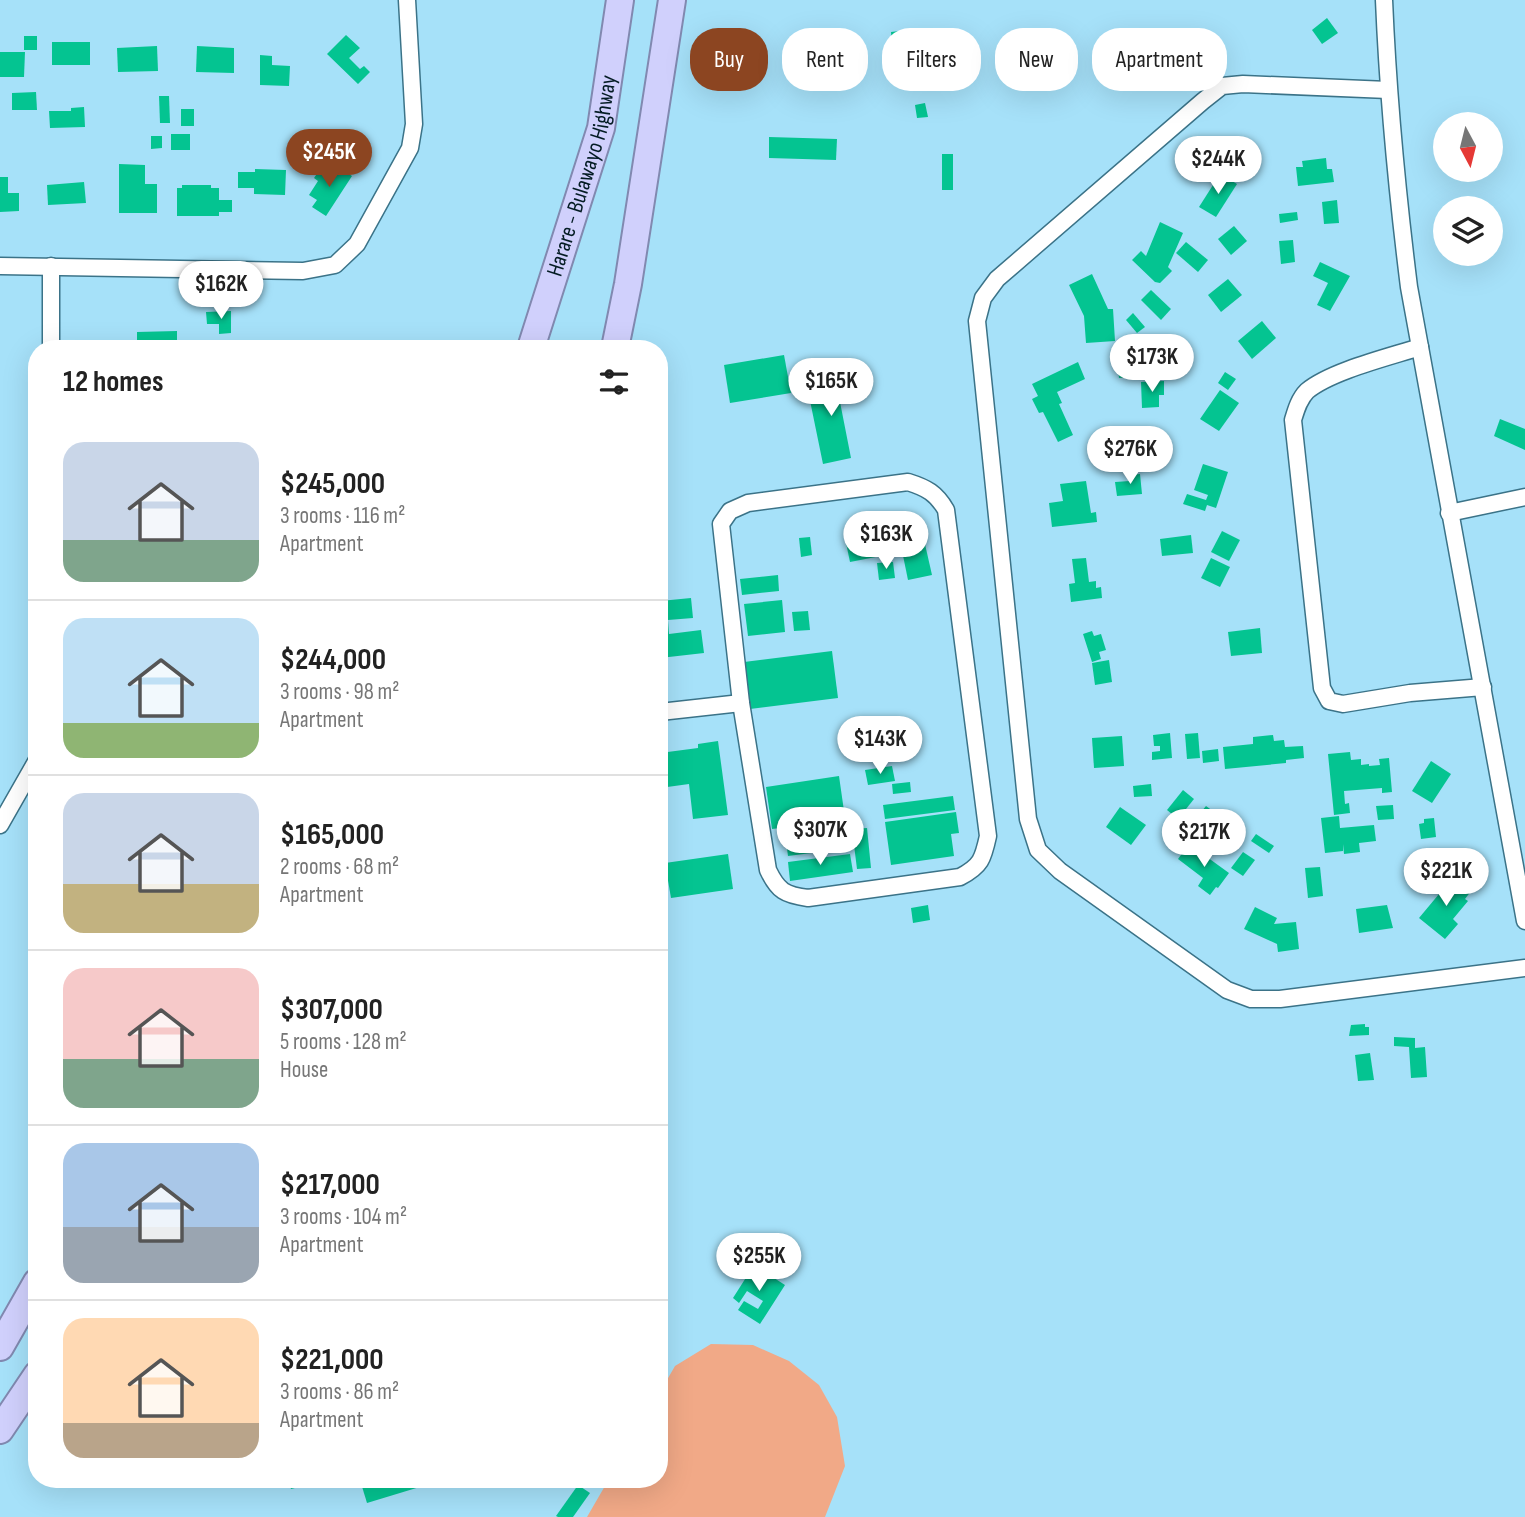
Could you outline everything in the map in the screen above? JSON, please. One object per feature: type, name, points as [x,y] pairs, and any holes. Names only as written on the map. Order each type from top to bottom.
[{"type":"highway","name":"Harare - Bulawayo Highway","points":[[534,340],[601,128],[620,0]]},
{"type":"highway","points":[[617,340],[628,284],[672,0]]},
{"type":"highway","points":[[0,1347],[28,1298]]},
{"type":"highway","points":[[0,1430],[28,1388]]},
{"type":"street","points":[[0,266],[303,271],[335,265],[357,244],[410,148],[414,124],[407,0]]},
{"type":"street","points":[[1384,0],[1396,186],[1420,347],[1525,921]]},
{"type":"street","points":[[1388,90],[1243,84],[1222,86],[997,279],[983,298],[977,321],[1028,819],[1038,850],[1060,871],[1227,990],[1251,999],[1280,999],[1525,968]]},
{"type":"street","points":[[51,266],[51,340]]},
{"type":"street","points":[[1420,347],[1336,375],[1306,392],[1297,405],[1293,420],[1322,688],[1329,701],[1343,704],[1410,693],[1483,687]]},
{"type":"street","points":[[908,482],[938,495],[946,510],[988,836],[984,855],[976,868],[960,877],[808,898],[790,896],[775,886],[768,870],[740,703],[721,524],[730,511],[748,503],[908,482]]},
{"type":"street","points":[[1449,513],[1525,497]]},
{"type":"street","points":[[668,711],[740,703]]},
{"type":"street","points":[[0,825],[28,776]]},
{"type":"shaded area","points":[[711,1344],[753,1345],[789,1361],[819,1385],[837,1417],[845,1466],[825,1517],[587,1517],[604,1488],[668,1488],[668,1378],[675,1366]]},
{"type":"building","points":[[1327,18],[1338,33],[1322,44],[1312,30]]},
{"type":"building","points":[[346,35],[360,48],[349,58],[360,69],[364,66],[370,72],[358,84],[327,54]]},
{"type":"building","points":[[24,36],[37,36],[37,50],[24,50]]},
{"type":"building","points":[[52,42],[90,42],[90,65],[52,65]]},
{"type":"building","points":[[157,46],[158,71],[118,72],[117,48]]},
{"type":"building","points":[[197,46],[234,48],[234,73],[196,72]]},
{"type":"building","points":[[0,52],[25,52],[24,77],[0,77]]},
{"type":"building","points":[[260,55],[272,56],[272,65],[290,66],[289,86],[260,85]]},
{"type":"building","points":[[36,92],[37,110],[12,110],[12,93]]},
{"type":"building","points":[[159,96],[169,96],[170,123],[160,123]]},
{"type":"building","points":[[925,103],[928,117],[917,118],[915,105]]},
{"type":"building","points":[[84,107],[85,127],[50,128],[49,111],[71,111],[71,108]]},
{"type":"building","points":[[181,109],[194,109],[194,126],[181,126]]},
{"type":"building","points":[[171,134],[190,134],[190,150],[171,150]]},
{"type":"building","points":[[151,136],[162,136],[162,148],[151,149]]},
{"type":"building","points":[[769,137],[837,139],[836,160],[769,158]]},
{"type":"building","points":[[346,141],[346,151],[334,152],[333,142]]},
{"type":"building","points":[[942,154],[953,154],[953,190],[942,190]]},
{"type":"building","points":[[1326,158],[1327,169],[1332,169],[1334,182],[1298,186],[1296,167],[1303,167],[1302,161]]},
{"type":"building","points":[[119,164],[145,165],[145,184],[157,184],[157,213],[119,213]]},
{"type":"building","points":[[338,167],[352,176],[326,216],[312,207],[317,200],[309,195],[318,181],[314,178],[321,168],[332,175]]},
{"type":"building","points":[[255,169],[286,170],[285,195],[254,194],[254,188],[238,188],[238,172],[255,172]]},
{"type":"building","points":[[1220,174],[1237,184],[1216,217],[1199,207]]},
{"type":"building","points":[[0,177],[8,177],[8,193],[19,193],[19,211],[0,212]]},
{"type":"building","points":[[84,182],[86,203],[48,205],[47,185]]},
{"type":"building","points":[[182,185],[211,185],[211,188],[219,188],[219,200],[232,200],[232,212],[219,212],[219,216],[177,216],[177,188],[182,188]]},
{"type":"building","points":[[1337,200],[1339,223],[1324,224],[1322,202]]},
{"type":"building","points":[[1297,212],[1298,220],[1280,223],[1279,214]]},
{"type":"building","points":[[1160,222],[1183,233],[1168,267],[1172,271],[1160,283],[1155,282],[1132,260],[1141,251],[1146,256]]},
{"type":"building","points":[[1234,226],[1247,241],[1231,255],[1218,239]]},
{"type":"building","points":[[1293,240],[1295,262],[1281,264],[1279,241]]},
{"type":"building","points":[[1186,242],[1208,260],[1198,272],[1176,253]]},
{"type":"building","points":[[1320,262],[1350,276],[1330,311],[1317,305],[1328,283],[1313,276]]},
{"type":"building","points":[[1092,274],[1108,309],[1113,309],[1115,341],[1086,343],[1084,316],[1069,285]]},
{"type":"building","points":[[1228,279],[1242,295],[1221,312],[1208,295]]},
{"type":"building","points":[[1151,290],[1171,309],[1161,320],[1141,300]]},
{"type":"building","points":[[231,311],[231,333],[219,334],[219,324],[207,324],[206,312]]},
{"type":"building","points":[[1133,313],[1145,327],[1137,333],[1126,320]]},
{"type":"building","points":[[1262,321],[1276,338],[1252,359],[1238,341]]},
{"type":"building","points":[[177,331],[177,340],[137,340],[137,332]]},
{"type":"building","points":[[784,355],[791,393],[730,403],[724,365]]},
{"type":"building","points":[[1128,356],[1130,377],[1119,378],[1117,358]]},
{"type":"building","points":[[1078,362],[1085,379],[1057,392],[1062,403],[1059,404],[1073,435],[1058,442],[1043,412],[1039,413],[1032,399],[1038,396],[1032,384]]},
{"type":"building","points":[[1225,372],[1236,379],[1228,390],[1218,383]]},
{"type":"building","points":[[849,377],[854,400],[840,402],[851,458],[823,464],[807,386]]},
{"type":"building","points":[[1164,381],[1164,395],[1159,395],[1159,407],[1142,408],[1141,382]]},
{"type":"building","points":[[1220,390],[1239,403],[1219,431],[1200,419]]},
{"type":"building","points":[[1500,419],[1525,429],[1525,450],[1494,436]]},
{"type":"building","points":[[1203,464],[1228,472],[1216,508],[1207,505],[1205,511],[1183,504],[1187,494],[1206,500],[1208,495],[1194,490]]},
{"type":"building","points":[[1140,474],[1142,494],[1117,496],[1115,482],[1130,481],[1130,475]]},
{"type":"building","points":[[1086,481],[1091,513],[1096,512],[1097,522],[1052,527],[1049,503],[1063,501],[1060,484]]},
{"type":"building","points":[[922,531],[932,575],[908,580],[899,536]]},
{"type":"building","points":[[1222,531],[1240,540],[1229,561],[1211,552]]},
{"type":"building","points":[[1191,535],[1193,553],[1162,556],[1160,539]]},
{"type":"building","points":[[810,537],[812,555],[801,557],[799,538]]},
{"type":"building","points":[[877,537],[881,556],[850,562],[846,543]]},
{"type":"building","points":[[1086,558],[1089,582],[1096,581],[1096,588],[1101,587],[1102,598],[1071,602],[1069,584],[1075,583],[1072,559]]},
{"type":"building","points":[[1211,558],[1230,567],[1220,587],[1201,578]]},
{"type":"building","points":[[893,562],[895,578],[879,580],[877,563]]},
{"type":"building","points":[[778,575],[779,591],[742,595],[740,579]]},
{"type":"building","points":[[691,598],[693,618],[668,620],[668,600]]},
{"type":"building","points":[[782,600],[785,632],[748,636],[744,604]]},
{"type":"building","points":[[808,611],[810,630],[794,631],[792,612]]},
{"type":"building","points":[[668,620],[669,634],[701,630],[704,653],[668,657]]},
{"type":"building","points":[[1260,628],[1262,653],[1231,656],[1228,632]]},
{"type":"building","points":[[1092,631],[1094,636],[1101,634],[1106,650],[1099,652],[1101,659],[1092,662],[1083,634]]},
{"type":"building","points":[[832,651],[838,698],[750,709],[744,662]]},
{"type":"building","points":[[1109,660],[1112,682],[1095,685],[1092,663]]},
{"type":"building","points":[[1170,733],[1172,758],[1152,760],[1152,752],[1160,751],[1160,746],[1154,746],[1153,735]]},
{"type":"building","points":[[1198,733],[1200,758],[1187,759],[1185,734]]},
{"type":"building","points":[[1273,735],[1274,741],[1284,740],[1285,747],[1303,746],[1304,758],[1286,760],[1286,763],[1225,769],[1223,747],[1253,744],[1253,737]]},
{"type":"building","points":[[1122,736],[1124,766],[1094,768],[1092,738]]},
{"type":"building","points":[[718,741],[728,815],[693,819],[689,784],[668,787],[668,752],[698,748],[698,744]]},
{"type":"building","points":[[1218,749],[1219,761],[1203,763],[1202,751]]},
{"type":"building","points":[[1350,752],[1351,760],[1361,759],[1361,765],[1380,765],[1379,759],[1389,758],[1392,792],[1382,793],[1382,788],[1344,791],[1345,804],[1349,803],[1350,813],[1334,815],[1328,754]]},
{"type":"building","points":[[1431,761],[1451,774],[1432,803],[1412,791]]},
{"type":"building","points":[[892,766],[895,781],[868,785],[865,770]]},
{"type":"building","points":[[839,776],[844,811],[795,818],[796,826],[772,829],[766,787]]},
{"type":"building","points":[[910,782],[911,792],[893,794],[892,784]]},
{"type":"building","points":[[1151,784],[1152,796],[1134,797],[1133,786]]},
{"type":"building","points":[[1183,790],[1194,799],[1178,819],[1167,810]]},
{"type":"building","points":[[953,796],[955,810],[885,819],[883,805]]},
{"type":"building","points":[[1393,805],[1394,819],[1378,820],[1376,806]]},
{"type":"building","points":[[1206,806],[1217,814],[1210,823],[1201,812]]},
{"type":"building","points":[[1120,807],[1146,825],[1131,845],[1106,827]]},
{"type":"building","points":[[956,812],[959,833],[951,834],[954,856],[891,865],[885,822]]},
{"type":"building","points":[[1339,816],[1340,828],[1374,825],[1376,841],[1359,843],[1360,852],[1344,854],[1343,844],[1343,851],[1325,853],[1321,818]]},
{"type":"building","points":[[1434,818],[1436,837],[1421,839],[1419,824],[1424,823],[1424,819]]},
{"type":"building","points":[[867,828],[871,868],[857,869],[852,829]]},
{"type":"building","points":[[848,832],[850,848],[788,856],[786,841]]},
{"type":"building","points":[[1256,834],[1274,846],[1269,853],[1251,841]]},
{"type":"building","points":[[1189,844],[1229,873],[1210,895],[1198,886],[1203,878],[1178,859]]},
{"type":"building","points":[[1243,852],[1255,860],[1243,876],[1231,868]]},
{"type":"building","points":[[728,854],[733,889],[671,898],[668,863]]},
{"type":"building","points":[[850,854],[853,872],[790,881],[788,862]]},
{"type":"building","points":[[1320,867],[1323,896],[1308,898],[1305,868]]},
{"type":"building","points":[[1454,876],[1471,891],[1465,899],[1468,901],[1453,919],[1458,924],[1445,939],[1419,918]]},
{"type":"building","points":[[928,905],[930,920],[913,923],[911,908]]},
{"type":"building","points":[[1387,905],[1393,928],[1359,933],[1356,909]]},
{"type":"building","points":[[1255,907],[1277,918],[1274,924],[1296,922],[1299,949],[1278,952],[1277,944],[1244,929]]},
{"type":"building","points":[[1365,1024],[1365,1027],[1369,1027],[1369,1035],[1349,1036],[1351,1025]]},
{"type":"building","points":[[1394,1037],[1415,1038],[1415,1048],[1425,1047],[1427,1077],[1411,1078],[1409,1047],[1394,1046]]},
{"type":"building","points":[[1370,1053],[1374,1080],[1358,1081],[1355,1055]]},
{"type":"building","points":[[754,1265],[785,1285],[760,1324],[738,1310],[744,1301],[758,1309],[763,1301],[747,1291],[739,1303],[733,1298]]},
{"type":"building","points":[[362,1488],[416,1488],[367,1503]]},
{"type":"building","points":[[576,1488],[582,1488],[590,1493],[573,1517],[556,1516]]}]
